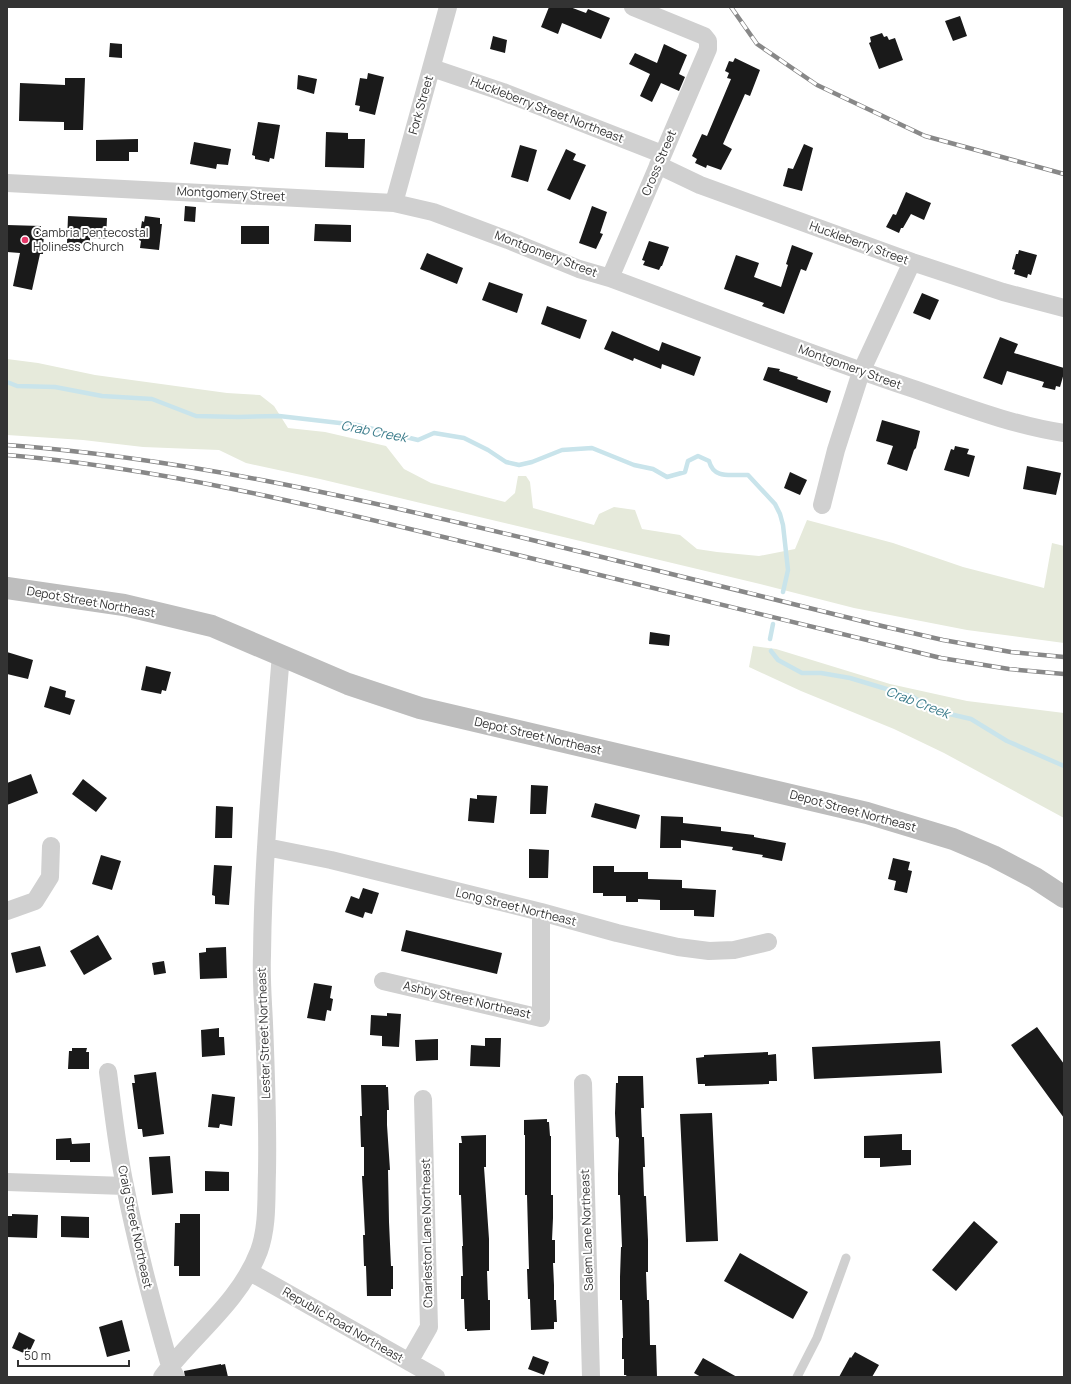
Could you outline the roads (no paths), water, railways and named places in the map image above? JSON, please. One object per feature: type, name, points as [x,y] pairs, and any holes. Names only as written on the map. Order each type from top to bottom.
[{"type":"main road","name":"Depot Street Northeast","points":[[7,588],[124,605],[212,626],[281,654],[348,684],[420,708],[859,811],[953,838],[1036,878],[1064,898]]},
{"type":"street","name":"Fork Street","points":[[394,203],[448,7]]},
{"type":"street","name":"Cross Street","points":[[610,278],[708,49],[708,41],[704,36],[633,7]]},
{"type":"street","name":"Huckleberry Street Northeast","points":[[432,68],[503,92],[660,159]]},
{"type":"street","name":"Huckleberry Street","points":[[660,159],[700,185],[912,262],[1003,292],[1064,308]]},
{"type":"street","name":"Montgomery Street","points":[[7,183],[394,203],[433,212],[579,269],[610,278],[861,372],[998,418],[1064,434]]},
{"type":"street","points":[[822,505],[836,450],[861,372],[912,262]]},
{"type":"street","name":"Lester Street Northeast","points":[[169,1373],[228,1302],[250,1272],[260,1249],[266,1222],[267,1139],[262,956],[266,847],[281,654]]},
{"type":"street","points":[[7,911],[35,901],[50,877],[51,846]]},
{"type":"street","name":"Long Street Northeast","points":[[266,847],[331,860],[541,912],[617,933],[686,948],[709,951],[734,950],[768,942]]},
{"type":"street","name":"Ashby Street Northeast","points":[[384,981],[541,1018],[541,912]]},
{"type":"street","name":"Craig Street Northeast","points":[[108,1072],[119,1157],[148,1289],[169,1373]]},
{"type":"street","name":"Salem Lane Northeast","points":[[583,1083],[592,1377]]},
{"type":"street","name":"Charleston Lane Northeast","points":[[409,1362],[429,1327],[424,1099]]},
{"type":"street","points":[[7,1182],[125,1186]]},
{"type":"street","name":"Republic Road Northeast","points":[[250,1272],[436,1377]]},
{"type":"lane","points":[[796,1377],[817,1338],[846,1258]]},
{"type":"waterway","name":"Crab Creek","points":[[7,382],[17,386],[55,387],[102,396],[152,399],[196,416],[279,416],[357,425],[418,440],[434,433],[464,438],[488,450],[506,462],[519,465],[532,462],[562,450],[592,448],[634,465],[653,469],[667,477],[685,472],[688,461],[698,456],[709,461],[711,467],[719,474],[748,475],[775,504],[783,525],[788,570],[783,592]]},
{"type":"waterway","name":"Crab Creek","points":[[770,639],[773,624]]},
{"type":"waterway","name":"Crab Creek","points":[[771,651],[778,660],[802,673],[821,673],[850,678],[913,697],[929,707],[941,712],[971,719],[1007,741],[1064,766]]},
{"type":"railway","points":[[731,7],[757,44],[817,85],[925,136],[1064,174]]},
{"type":"railway","points":[[7,445],[139,459],[334,495],[528,539],[943,640],[1011,652],[1064,657]]},
{"type":"railway","points":[[7,455],[121,469],[235,489],[292,501],[941,658],[1009,669],[1064,674]]},
{"type":"place","name":"Cambria Pentecostal Holiness Church","points":[[25,240]]}]
